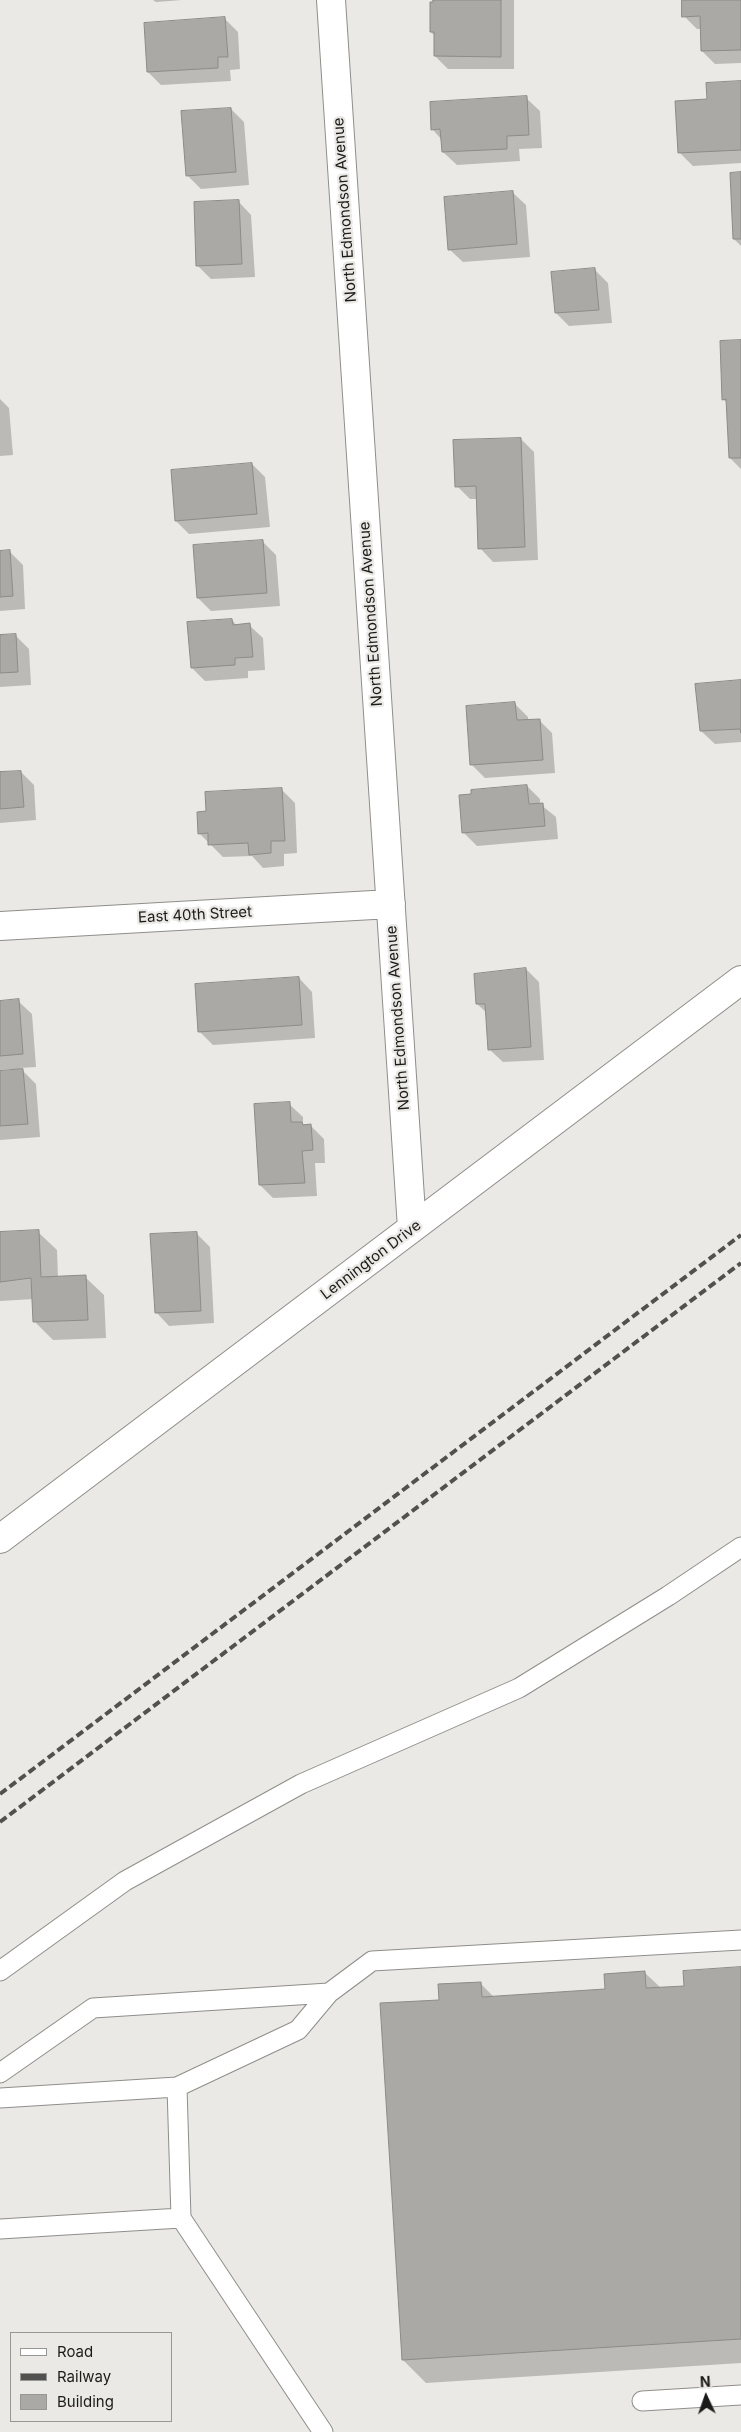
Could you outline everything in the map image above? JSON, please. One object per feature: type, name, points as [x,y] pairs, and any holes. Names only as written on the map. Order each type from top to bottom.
[{"type":"street","name":"North Edmondson Avenue","points":[[331,0],[412,1228]]},
{"type":"street","name":"East 40th Street","points":[[0,926],[390,904]]},
{"type":"street","name":"Lennington Drive","points":[[0,1539],[741,980]]},
{"type":"lane","points":[[0,1971],[125,1881],[302,1784],[519,1688],[668,1596],[741,1547]]},
{"type":"lane","points":[[0,2098],[177,2087],[298,2030],[329,1993],[372,1961],[741,1940]]},
{"type":"lane","points":[[0,2073],[93,2008],[329,1993]]},
{"type":"lane","points":[[177,2087],[181,2218],[323,2432]]},
{"type":"lane","points":[[0,2229],[181,2218]]},
{"type":"lane","points":[[642,2401],[741,2395]]},
{"type":"building","points":[[433,0],[501,0],[501,57],[434,56],[434,32],[430,32],[430,2],[433,2]]},
{"type":"building","points":[[682,0],[741,0],[741,50],[701,51],[700,16],[682,17]]},
{"type":"building","points":[[225,17],[228,57],[218,57],[218,68],[147,72],[144,23]]},
{"type":"building","points":[[741,81],[741,150],[678,153],[675,101],[707,99],[706,83]]},
{"type":"building","points":[[527,96],[529,135],[507,136],[507,149],[442,152],[440,129],[431,130],[430,102]]},
{"type":"building","points":[[231,108],[236,172],[186,176],[181,111]]},
{"type":"building","points":[[741,172],[741,239],[733,239],[730,173]]},
{"type":"building","points":[[513,191],[517,244],[448,250],[444,197]]},
{"type":"building","points":[[239,200],[242,264],[196,266],[194,202]]},
{"type":"building","points":[[595,268],[599,310],[555,313],[551,272]]},
{"type":"building","points":[[741,340],[741,458],[729,458],[726,399],[722,400],[720,341]]},
{"type":"building","points":[[521,438],[525,547],[478,549],[476,486],[455,487],[453,440]]},
{"type":"building","points":[[252,463],[257,514],[175,521],[171,470]]},
{"type":"building","points":[[263,540],[267,593],[197,598],[193,545]]},
{"type":"building","points":[[10,550],[13,596],[0,597],[0,551]]},
{"type":"building","points":[[232,619],[233,625],[250,623],[253,657],[235,658],[235,665],[191,668],[187,622]]},
{"type":"building","points":[[16,634],[18,672],[0,673],[0,635]]},
{"type":"building","points":[[741,680],[741,733],[740,729],[700,731],[695,684]]},
{"type":"building","points":[[515,702],[517,720],[540,719],[543,760],[470,765],[466,706]]},
{"type":"building","points":[[21,771],[24,807],[0,809],[0,772]]},
{"type":"building","points":[[527,785],[529,804],[543,803],[545,826],[462,833],[459,795],[471,794],[471,790]]},
{"type":"building","points":[[282,788],[285,841],[271,841],[271,853],[249,855],[248,843],[208,845],[208,833],[198,834],[197,812],[206,811],[205,792]]},
{"type":"building","points":[[526,968],[531,1047],[488,1050],[485,1004],[476,1004],[474,974]]},
{"type":"building","points":[[299,977],[302,1025],[198,1032],[195,984]]},
{"type":"building","points":[[19,999],[23,1054],[0,1056],[0,1001]]},
{"type":"building","points":[[23,1069],[28,1124],[0,1126],[0,1071]]},
{"type":"building","points":[[290,1102],[291,1122],[302,1122],[303,1125],[311,1124],[313,1150],[302,1151],[305,1183],[259,1185],[254,1104]]},
{"type":"building","points":[[39,1230],[41,1277],[86,1275],[88,1320],[33,1322],[31,1278],[0,1282],[0,1232]]},
{"type":"building","points":[[197,1232],[201,1311],[155,1313],[150,1234]]},
{"type":"building","points":[[741,1967],[741,2339],[402,2360],[380,2003],[439,2000],[438,1984],[481,1982],[482,1997],[605,1989],[604,1974],[645,1971],[646,1988],[684,1986],[683,1971]]},
{"type":"railway","points":[[0,1794],[741,1235]]},
{"type":"railway","points":[[0,1822],[741,1263]]}]
